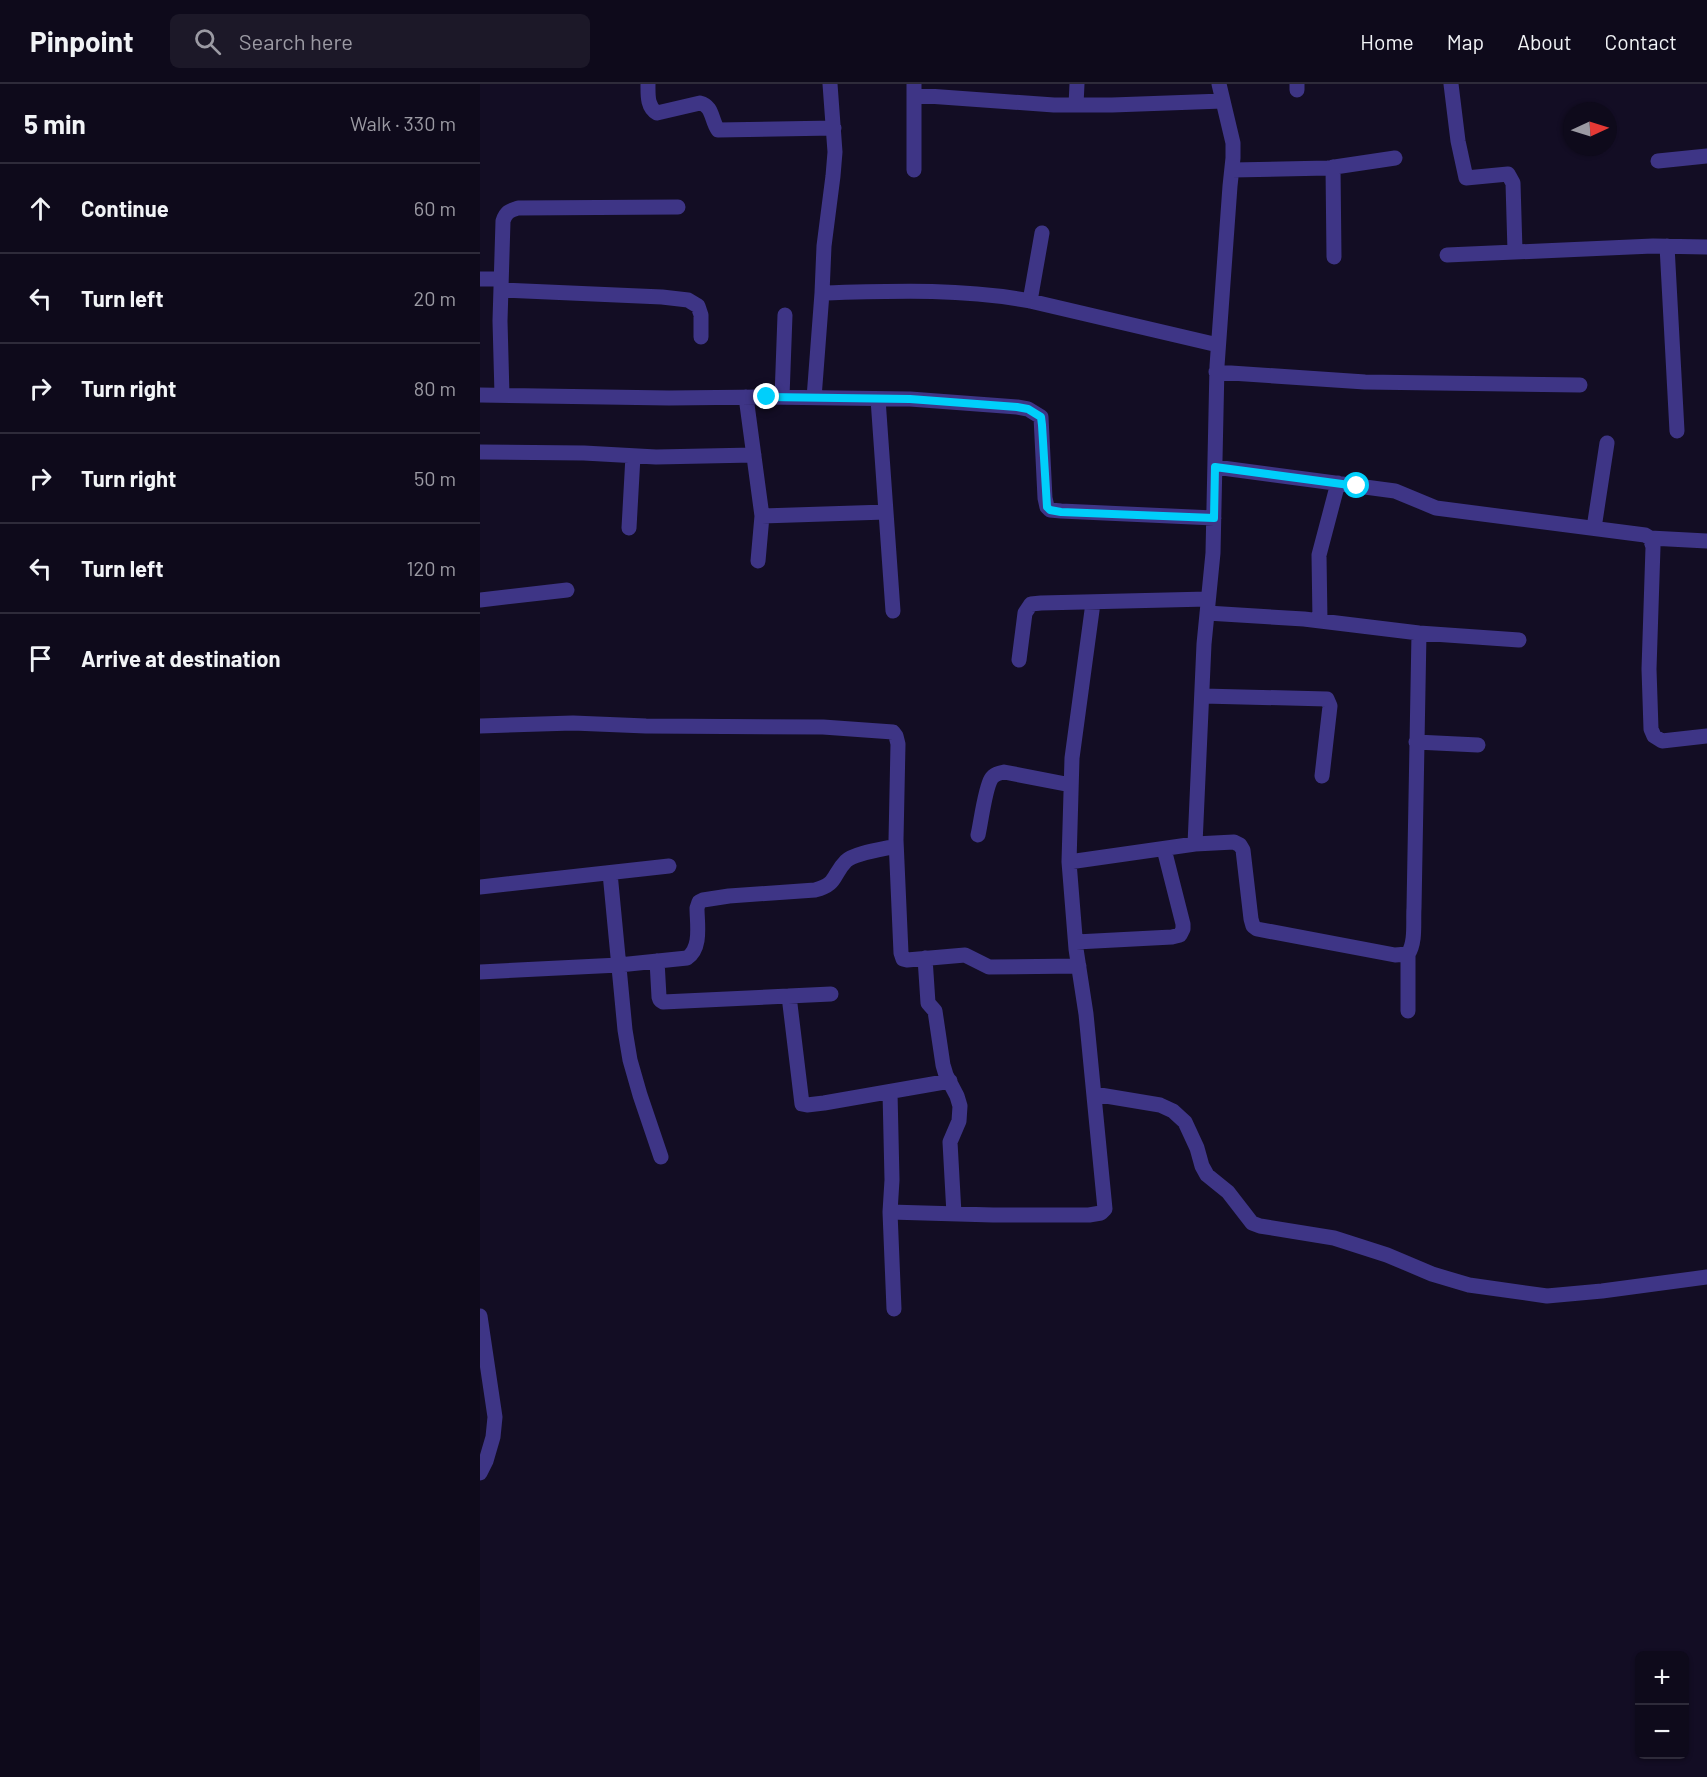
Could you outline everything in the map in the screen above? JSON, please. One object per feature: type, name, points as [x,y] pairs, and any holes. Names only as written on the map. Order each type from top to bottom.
[{"type":"street","points":[[648,84],[652,110],[657,113],[700,103],[707,105],[718,130],[834,128]]},
{"type":"street","points":[[814,398],[824,246],[835,152],[830,84]]},
{"type":"street","points":[[1076,105],[1077,84]]},
{"type":"street","points":[[1195,844],[1204,644],[1214,518],[1216,372],[1233,143],[1219,84]]},
{"type":"street","points":[[1451,84],[1458,141],[1466,178],[1508,174],[1513,183],[1515,251]]},
{"type":"street","points":[[914,170],[914,90],[1054,105],[1223,101]]},
{"type":"street","points":[[1658,161],[1707,156]]},
{"type":"street","points":[[1232,170],[1333,167],[1395,158]]},
{"type":"street","points":[[1333,167],[1334,257]]},
{"type":"street","points":[[502,395],[501,284],[505,214],[518,208],[678,207]]},
{"type":"street","points":[[1030,301],[1042,232]]},
{"type":"street","points":[[1667,246],[1677,431]]},
{"type":"street","points":[[1447,255],[1667,246],[1707,247]]},
{"type":"street","points":[[480,279],[501,284],[687,300],[698,306],[701,315],[700,337]]},
{"type":"street","points":[[822,293],[895,291],[1000,295],[1218,345]]},
{"type":"street","points":[[783,397],[785,315]]},
{"type":"street","points":[[1216,372],[1365,382],[1580,385]]},
{"type":"street","points":[[480,394],[879,399],[1017,407],[1035,412],[1041,417],[1045,498],[1050,510],[1214,518]]},
{"type":"street","points":[[746,397],[762,516],[758,561]]},
{"type":"street","points":[[879,399],[893,611]]},
{"type":"street","points":[[1594,528],[1607,443]]},
{"type":"street","points":[[480,452],[584,453],[656,457],[754,455]]},
{"type":"street","points":[[629,528],[633,456]]},
{"type":"street","points":[[1215,467],[1395,491],[1436,508],[1645,535],[1650,538],[1707,541]]},
{"type":"street","points":[[1320,621],[1319,555],[1338,483]]},
{"type":"street","points":[[762,516],[886,512]]},
{"type":"street","points":[[1650,538],[1653,547],[1649,669],[1651,729],[1654,736],[1662,741],[1707,736]]},
{"type":"street","points":[[480,600],[567,590]]},
{"type":"street","points":[[890,1212],[1089,1215],[1101,1213],[1105,1209],[1069,862],[1072,758],[1093,603]]},
{"type":"street","points":[[1019,660],[1025,613],[1031,604],[1208,606],[1419,633],[1519,640]]},
{"type":"street","points":[[1408,1011],[1408,954],[1413,940],[1414,908],[1419,633]]},
{"type":"street","points":[[1203,696],[1327,699],[1330,706],[1322,776]]},
{"type":"street","points":[[480,726],[573,723],[646,726],[824,727],[893,732],[898,744],[896,846],[903,958],[907,960],[964,955],[989,967],[1079,966]]},
{"type":"street","points":[[1416,742],[1478,745]]},
{"type":"street","points":[[978,835],[988,787],[992,778],[998,773],[1004,772],[1071,785]]},
{"type":"street","points":[[1069,862],[1195,844],[1234,842],[1243,850],[1251,920],[1257,929],[1395,955],[1408,954]]},
{"type":"street","points":[[480,972],[619,965],[687,957],[693,954],[696,946],[699,902],[729,896],[815,890],[826,887],[846,861],[852,857],[896,846]]},
{"type":"street","points":[[1076,942],[1172,938],[1180,935],[1183,924],[1164,849]]},
{"type":"street","points":[[480,887],[669,866]]},
{"type":"street","points":[[610,873],[630,1060],[639,1095],[661,1157]]},
{"type":"street","points":[[925,958],[928,1003],[935,1011],[943,1065],[957,1096],[960,1112],[950,1143],[954,1214]]},
{"type":"street","points":[[657,961],[659,997],[663,1002],[831,994]]},
{"type":"street","points":[[789,996],[802,1104],[824,1103],[950,1081]]},
{"type":"street","points":[[890,1092],[892,1180],[890,1212],[894,1309]]},
{"type":"street","points":[[1094,1095],[1160,1105],[1173,1111],[1185,1122],[1207,1175],[1228,1192],[1252,1223],[1260,1226],[1334,1238],[1469,1285],[1547,1296],[1707,1277]]},
{"type":"street","points":[[480,1316],[495,1417],[493,1437],[480,1473]]},
{"type":"route","points":[[767,397],[910,399],[1028,409],[1041,417],[1047,507],[1050,510],[1061,512],[1214,518],[1215,467],[1357,486]]}]
